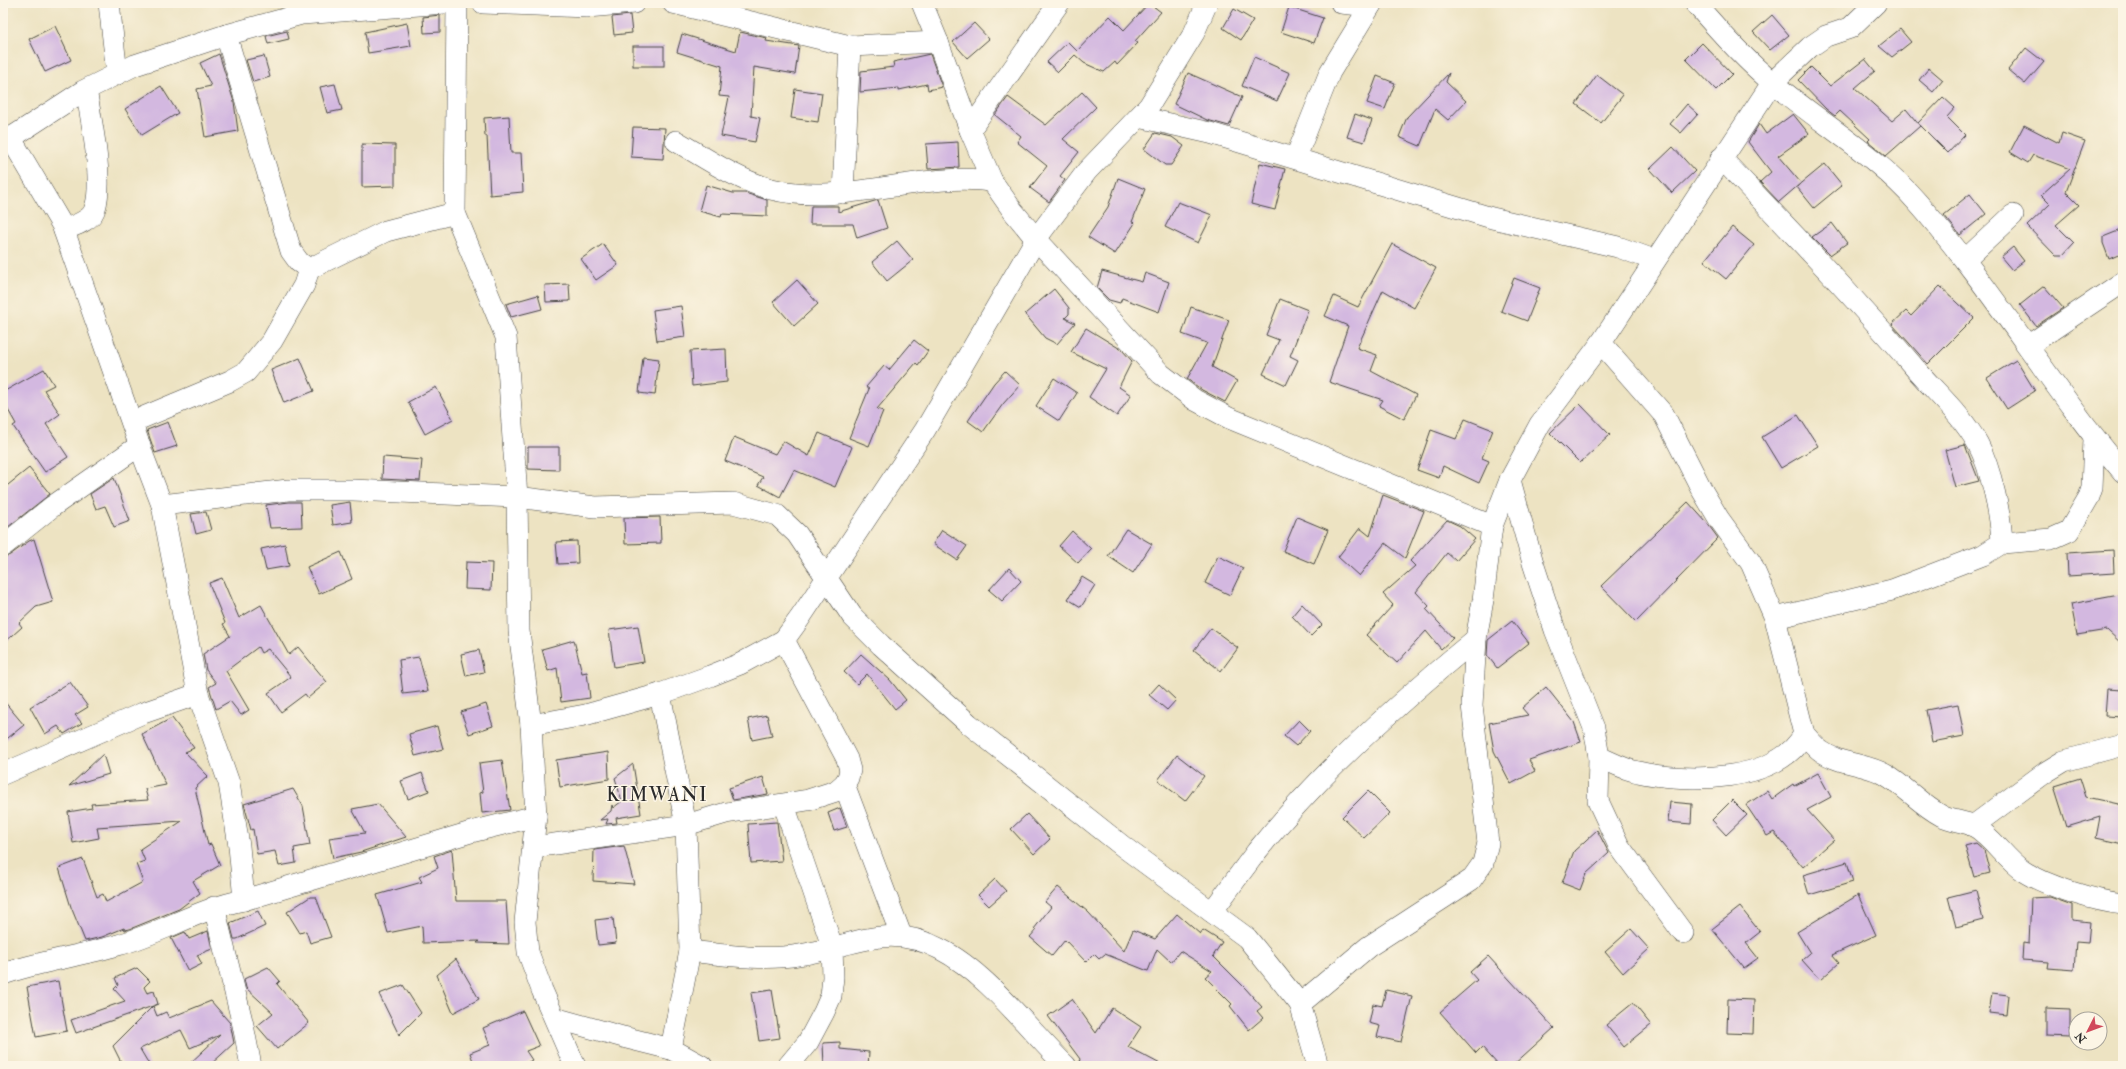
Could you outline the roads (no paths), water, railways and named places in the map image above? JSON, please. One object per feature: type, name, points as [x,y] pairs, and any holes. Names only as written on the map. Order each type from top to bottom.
[{"type":"street","points":[[109,3],[117,74]]},
{"type":"street","points":[[244,900],[240,846],[229,783],[198,694],[162,505],[64,230],[7,140],[86,90],[135,65],[300,9],[445,3]]},
{"type":"street","points":[[457,3],[455,213],[506,337],[518,497],[519,631],[531,725],[536,816],[534,847],[525,922],[528,952],[542,990],[575,1066]]},
{"type":"street","points":[[483,3],[587,7],[634,3]]},
{"type":"street","points":[[673,3],[746,11],[850,46],[938,42]]},
{"type":"street","points":[[922,3],[970,130],[992,181],[1036,239],[1160,374],[1195,400],[1229,418],[1492,526]]},
{"type":"street","points":[[970,130],[1059,3]]},
{"type":"street","points":[[531,725],[585,715],[660,694],[734,666],[784,640],[925,430],[1036,239],[1087,171],[1139,117],[1153,100],[1194,33],[1207,3]]},
{"type":"street","points":[[1296,157],[1330,72],[1371,5],[1341,3]]},
{"type":"street","points":[[1695,3],[1718,30],[1772,83],[1878,166],[1916,200],[1965,260],[2029,345],[2094,439],[2123,472]]},
{"type":"street","points":[[1300,1004],[1368,947],[1472,880],[1483,863],[1488,843],[1487,822],[1472,705],[1476,639],[1483,600],[1492,526],[1510,480],[1540,424],[1601,343],[1721,158],[1772,83],[1810,47],[1826,36],[1850,28],[1876,3]]},
{"type":"street","points":[[226,34],[291,251],[299,262],[309,269]]},
{"type":"street","points":[[843,193],[850,46]]},
{"type":"street","points":[[64,230],[86,219],[94,212],[97,197],[98,188],[94,143],[86,90]]},
{"type":"street","points":[[1139,117],[1210,132],[1492,218],[1618,247],[1654,260]]},
{"type":"street","points":[[676,141],[729,172],[765,187],[813,194],[843,193],[935,180],[972,178],[992,181]]},
{"type":"street","points":[[1721,158],[1864,308],[1959,417],[1978,444],[1988,472],[1996,502],[2002,544]]},
{"type":"street","points":[[132,422],[230,381],[246,372],[272,341],[304,285],[309,269],[386,231],[455,213]]},
{"type":"street","points":[[1965,260],[2013,215]]},
{"type":"street","points":[[2029,345],[2123,282]]},
{"type":"street","points":[[1601,343],[1664,415],[1703,492],[1719,519],[1751,563],[1775,618],[1804,734],[1820,751],[1833,758],[1871,768],[1886,776],[1927,807],[1943,816],[1973,826],[1992,841],[2022,870],[2045,882],[2107,902],[2123,904]]},
{"type":"street","points":[[1775,618],[1892,590],[1983,555],[2002,544],[2051,539],[2069,531],[2089,497],[2092,488],[2094,439]]},
{"type":"street","points":[[3,546],[52,506],[140,445]]},
{"type":"street","points":[[1510,480],[1533,563],[1555,630],[1594,728],[1599,757],[1598,801],[1619,846],[1683,933]]},
{"type":"street","points":[[162,505],[288,490],[353,490],[518,497],[595,507],[733,503],[777,515],[797,534],[852,616],[969,724],[1125,848],[1247,938],[1300,1004],[1318,1066]]},
{"type":"street","points":[[1212,912],[1258,850],[1343,759],[1432,675],[1476,639]]},
{"type":"street","points":[[534,847],[686,825],[726,813],[784,805],[808,800],[836,791],[848,778],[850,770],[847,759],[784,640]]},
{"type":"street","points":[[3,774],[143,713],[198,694]]},
{"type":"street","points":[[660,694],[686,825],[690,951],[671,1049]]},
{"type":"street","points":[[1599,757],[1638,772],[1680,777],[1717,777],[1745,773],[1782,759],[1804,734]]},
{"type":"street","points":[[1973,826],[2046,772],[2064,762],[2123,745]]},
{"type":"street","points":[[844,784],[901,935]]},
{"type":"street","points":[[784,805],[832,946],[833,977],[831,996],[824,1012],[808,1042],[788,1066]]},
{"type":"street","points":[[3,974],[46,962],[119,945],[214,907],[244,900],[471,832],[536,816]]},
{"type":"street","points":[[214,907],[243,1025],[251,1066]]},
{"type":"street","points":[[690,951],[755,957],[798,955],[832,946],[879,937],[901,935],[924,941],[942,949],[972,971],[1007,1004],[1066,1066]]},
{"type":"street","points":[[555,1018],[623,1038],[671,1049],[702,1066]]},
{"type":"district","name":"KIMWANI","points":[[657,795]]}]
